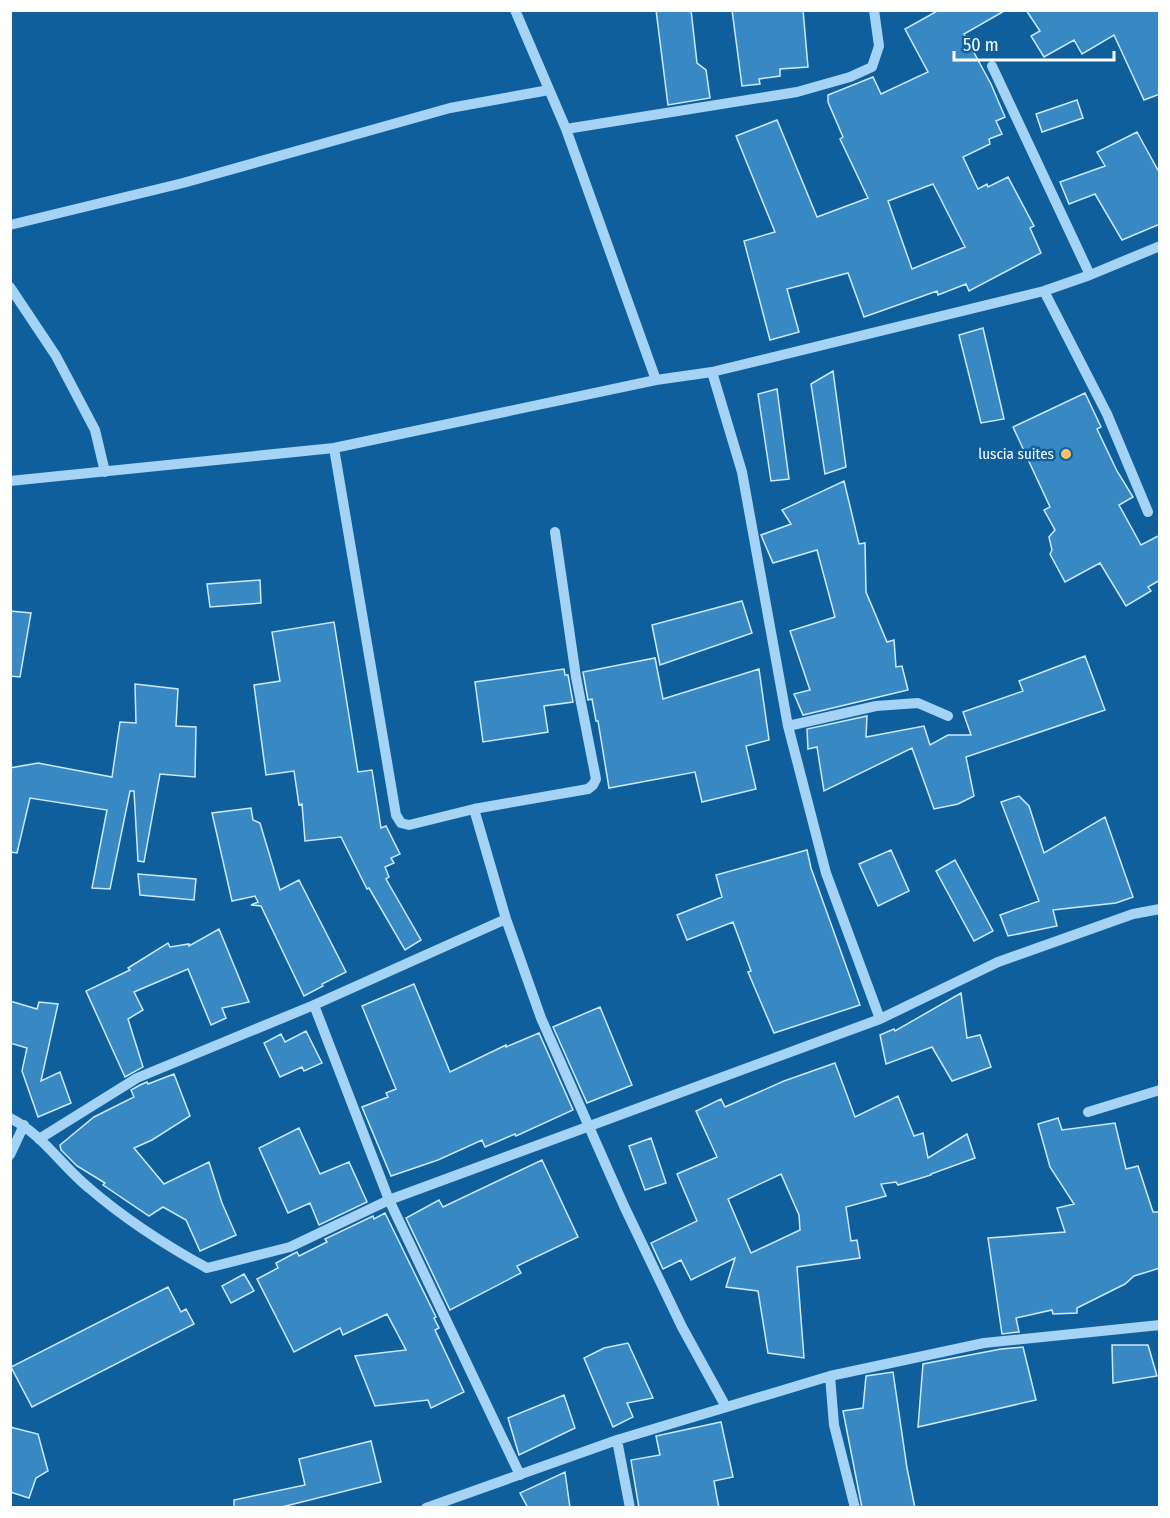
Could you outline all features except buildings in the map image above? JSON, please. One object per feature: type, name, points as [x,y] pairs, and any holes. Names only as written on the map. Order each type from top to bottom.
[{"type":"street","points":[[515,10],[566,129],[656,380]]},
{"type":"street","points":[[566,129],[797,92],[850,77],[872,67],[879,46],[874,10]]},
{"type":"street","points":[[992,66],[1090,275]]},
{"type":"street","points":[[10,225],[183,183],[450,108],[549,90]]},
{"type":"street","points":[[10,481],[334,448],[656,380],[712,372],[1044,291],[1160,246]]},
{"type":"street","points":[[10,287],[56,356],[95,430],[105,472]]},
{"type":"street","points":[[1044,291],[1107,414],[1148,512]]},
{"type":"street","points":[[712,372],[742,472],[788,726],[826,873],[880,1018]]},
{"type":"street","points":[[334,448],[396,815],[401,823],[409,825],[474,809],[588,789],[596,779],[576,677],[555,532]]},
{"type":"street","points":[[788,726],[876,706],[918,703],[948,716]]},
{"type":"street","points":[[474,809],[506,919],[541,1018],[682,1327],[726,1407]]},
{"type":"street","points":[[10,1118],[24,1125],[88,1188],[170,1248],[207,1268],[290,1247],[389,1200],[880,1018],[998,962],[1133,914],[1160,909]]},
{"type":"street","points":[[39,1139],[137,1078],[314,1005],[506,919]]},
{"type":"street","points":[[314,1005],[389,1200],[520,1475]]},
{"type":"street","points":[[1088,1112],[1160,1090]]},
{"type":"street","points":[[10,1155],[24,1125]]},
{"type":"street","points":[[426,1508],[617,1440],[830,1376],[984,1343],[1160,1325]]},
{"type":"street","points":[[830,1376],[834,1425],[855,1508]]},
{"type":"street","points":[[617,1440],[630,1508]]},
{"type":"place","name":"luscia suites","points":[[1066,454]]}]
